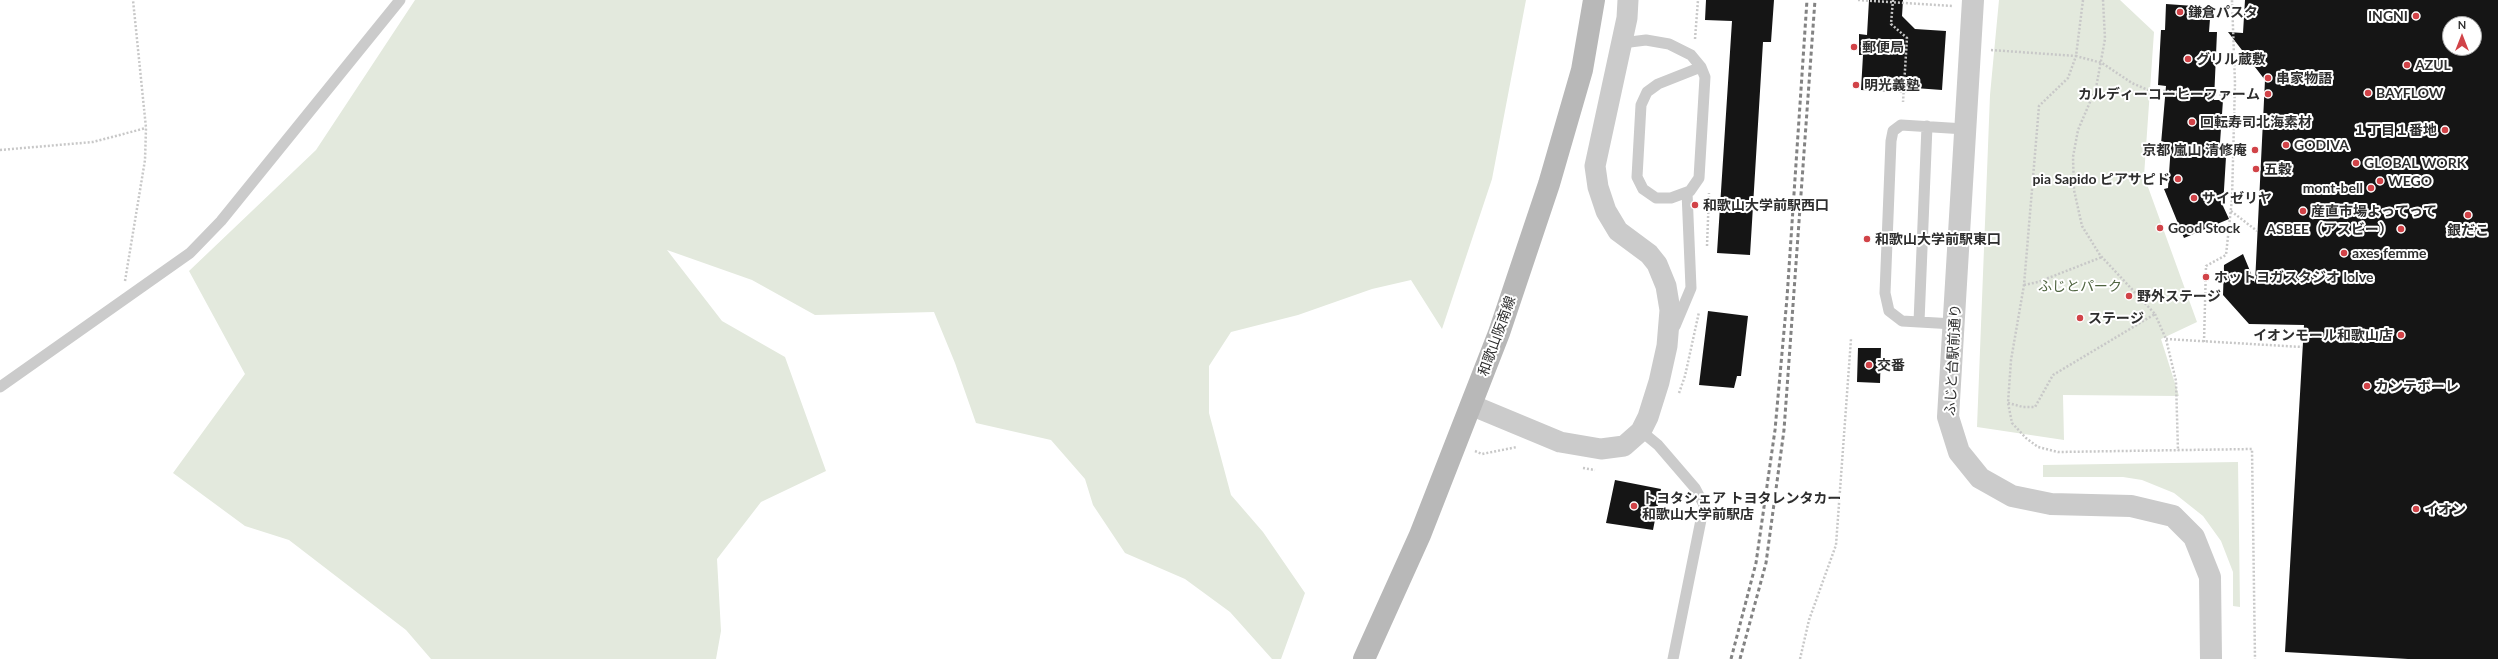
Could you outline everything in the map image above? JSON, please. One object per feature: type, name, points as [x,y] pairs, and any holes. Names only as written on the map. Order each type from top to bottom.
[{"type":"main road","name":"和歌山阪南線","points":[[1364,659],[1420,535],[1499,334],[1549,184],[1582,70],[1594,0]]},
{"type":"street","points":[[1472,405],[1560,442],[1601,449],[1624,446],[1641,431],[1659,382],[1667,346],[1670,310],[1663,279],[1657,264],[1649,254],[1618,231],[1606,211],[1598,187],[1595,166],[1622,43],[1628,0]]},
{"type":"street","name":"ふじと台駅前通り","points":[[1965,3],[1965,129],[1948,417],[1959,452],[1980,478],[2012,496],[2051,504],[2131,506],[2173,516],[2194,537],[2210,577],[2211,659]]},
{"type":"lane","points":[[0,386],[190,253],[221,221],[400,0]]},
{"type":"lane","points":[[1622,43],[1646,40],[1669,44],[1691,55],[1701,67],[1705,78],[1699,178],[1686,192],[1671,198],[1656,198],[1643,189],[1637,177],[1641,105],[1647,92],[1658,84],[1701,67]]},
{"type":"lane","points":[[1954,324],[1902,321],[1889,311],[1885,293],[1890,156],[1893,131],[1901,125],[1965,129]]},
{"type":"lane","points":[[1919,322],[1927,126]]},
{"type":"lane","points":[[1667,346],[1691,288],[1686,192]]},
{"type":"lane","points":[[1641,431],[1658,445],[1695,488],[1704,505],[1673,659]]},
{"type":"path","points":[[133,0],[146,128],[145,160],[124,279],[133,293]]},
{"type":"path","points":[[1858,0],[1965,3]]},
{"type":"path","points":[[2083,0],[2076,56],[2068,78],[2039,106],[2024,284],[2011,360],[2008,403],[2012,423],[2026,438],[2038,447],[2058,452],[2252,449],[2255,659]]},
{"type":"path","points":[[2103,0],[2105,39],[2102,63],[2096,88],[2078,130],[2073,157],[2074,190],[2082,226],[2102,257],[2155,314],[2166,340],[2176,381],[2178,451]]},
{"type":"path","points":[[2204,342],[2206,266],[2226,255],[2231,210],[2234,95],[2232,0]]},
{"type":"path","points":[[1892,1],[1891,24],[1907,38],[1903,102]]},
{"type":"path","points":[[1984,50],[2076,56],[2085,60],[2102,63],[2132,83],[2148,90],[2234,95]]},
{"type":"path","points":[[0,150],[92,142],[146,128]]},
{"type":"path","points":[[2231,210],[2257,231]]},
{"type":"path","points":[[2024,284],[2038,282],[2102,257]]},
{"type":"path","points":[[2008,403],[2023,407],[2034,407],[2053,375],[2155,314]]},
{"type":"path","points":[[1800,659],[1809,620],[1836,545],[1851,339]]},
{"type":"path","points":[[2166,340],[2302,347]]},
{"type":"green space","points":[[415,0],[1526,0],[1492,179],[1442,329],[1411,280],[1372,289],[1298,315],[1231,332],[1209,366],[1209,413],[1231,495],[1263,532],[1305,593],[1281,659],[1272,659],[1230,612],[1185,579],[1125,553],[1093,505],[1085,479],[1051,440],[976,423],[955,363],[934,312],[815,315],[752,280],[667,250],[722,321],[785,357],[826,471],[761,502],[717,559],[721,631],[716,659],[431,659],[406,630],[289,540],[245,526],[173,473],[245,374],[189,271],[316,150]]},
{"type":"green space","name":"ふじとパーク","points":[[1999,0],[2120,0],[2154,32],[2144,176],[2197,322],[2161,339],[2179,396],[2063,395],[2064,440],[1977,427],[1990,95]]},
{"type":"green space","points":[[2238,462],[2240,607],[2233,606],[2233,572],[2221,541],[2203,516],[2174,493],[2142,480],[2123,477],[2043,477],[2043,465]]},
{"type":"building","points":[[1706,0],[1774,0],[1771,42],[1763,42],[1750,255],[1717,253],[1732,21],[1705,20]]},
{"type":"building","points":[[1869,0],[1903,0],[1902,16],[1915,29],[1946,31],[1942,90],[1915,88],[1914,93],[1861,90],[1863,55],[1859,55],[1859,34],[1867,35]]},
{"type":"building","name":"イオンモール和歌山店","points":[[2245,0],[2498,0],[2498,659],[2408,659],[2285,652],[2304,325],[2249,324],[2223,295],[2224,265],[2243,254],[2255,283],[2265,80],[2228,32],[2243,33]]},
{"type":"building","points":[[2166,4],[2194,6],[2194,18],[2210,19],[2209,32],[2217,32],[2214,100],[2223,100],[2219,157],[2226,157],[2223,206],[2229,219],[2184,238],[2164,189],[2168,188],[2171,145],[2161,144],[2166,86],[2158,85],[2161,30],[2165,30]]},
{"type":"building","points":[[1708,311],[1748,316],[1741,376],[1737,376],[1734,388],[1699,385]]},
{"type":"building","name":"交番","points":[[1858,348],[1881,348],[1880,383],[1857,382]]},
{"type":"building","name":"トヨタシェア トヨタレンタカー 和歌山大学前駅店","points":[[1615,480],[1661,489],[1653,530],[1606,523]]},
{"type":"railway","points":[[1731,659],[1756,563],[1775,430],[1787,298],[1807,0]]},
{"type":"railway","points":[[1740,659],[1766,563],[1784,430],[1815,0]]},
{"type":"place","name":"鎌倉パスタ","points":[[2180,12]]},
{"type":"place","name":"INGNI","points":[[2416,16]]},
{"type":"place","name":"郵便局","points":[[1854,47]]},
{"type":"place","name":"グリル蔵敷","points":[[2188,59]]},
{"type":"place","name":"AZUL","points":[[2407,65]]},
{"type":"place","name":"串家物語","points":[[2268,78]]},
{"type":"place","name":"明光義塾","points":[[1856,85]]},
{"type":"place","name":"BAYFLOW","points":[[2368,93]]},
{"type":"place","name":"カルディーコーヒーファーム","points":[[2268,94]]},
{"type":"place","name":"回転寿司北海素材","points":[[2192,122]]},
{"type":"place","name":"１丁目１番地","points":[[2445,130]]},
{"type":"place","name":"GODIVA","points":[[2286,145]]},
{"type":"place","name":"京都 嵐山 清修庵","points":[[2255,150]]},
{"type":"place","name":"GLOBAL WORK","points":[[2356,163]]},
{"type":"place","name":"五穀","points":[[2256,169]]},
{"type":"place","name":"pia Sapido ピアサピド","points":[[2178,179]]},
{"type":"place","name":"WEGO","points":[[2380,181]]},
{"type":"place","name":"mont-bell","points":[[2371,188]]},
{"type":"place","name":"サイゼリヤ","points":[[2194,198]]},
{"type":"place","name":"和歌山大学前駅西口","points":[[1695,205]]},
{"type":"place","name":"産直市場よってって","points":[[2303,211]]},
{"type":"place","name":"銀だこ","points":[[2468,215]]},
{"type":"place","name":"Good Stock","points":[[2160,228]]},
{"type":"place","name":"ASBEE（アスビー）","points":[[2401,229]]},
{"type":"place","name":"和歌山大学前駅東口","points":[[1867,239]]},
{"type":"place","name":"axes femme","points":[[2344,253]]},
{"type":"place","name":"ホットヨガスタジオ loIve","points":[[2206,277]]},
{"type":"place","name":"野外ステージ","points":[[2129,296]]},
{"type":"place","name":"ステージ","points":[[2080,318]]},
{"type":"place","name":"イオンモール和歌山店","points":[[2401,335]]},
{"type":"place","name":"交番","points":[[1869,365]]},
{"type":"place","name":"カンテボーレ","points":[[2367,386]]},
{"type":"place","name":"トヨタシェア トヨタレンタカー 和歌山大学前駅店","points":[[1634,506]]},
{"type":"place","name":"イオン","points":[[2416,509]]}]
